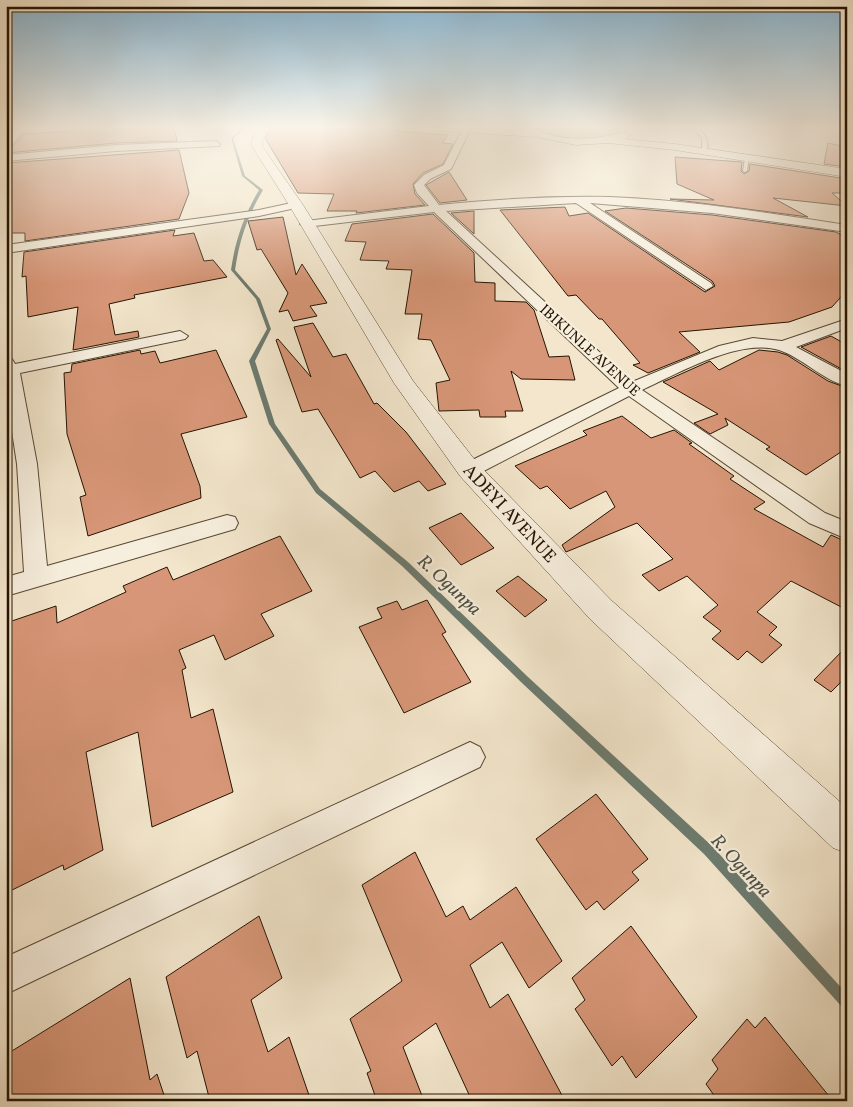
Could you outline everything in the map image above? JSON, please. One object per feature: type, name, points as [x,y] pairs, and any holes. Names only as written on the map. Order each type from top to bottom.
[{"type":"street","name":"ADEYI AVENUE","points":[[279,180],[404,383],[469,470],[602,610],[847,834]]},
{"type":"street","name":"IBIKUNLE AVENUE","points":[[423,180],[420,185],[421,191],[437,209],[631,390],[816,518],[847,530]]},
{"type":"street","points":[[6,250],[259,213],[301,214],[437,209],[509,202],[578,200],[695,207],[847,229]]},
{"type":"street","points":[[578,200],[706,286]]},
{"type":"street","points":[[783,346],[847,322]]},
{"type":"street","points":[[36,578],[27,464],[8,366],[180,336]]},
{"type":"street","points":[[469,470],[685,364],[725,349],[753,343],[783,346],[847,381]]},
{"type":"street","points":[[6,587],[228,523]]},
{"type":"street","points":[[6,976],[470,758]]},
{"type":"building","points":[[6,180],[186,180],[189,193],[179,219],[25,241],[25,233],[6,233]]},
{"type":"building","points":[[290,180],[417,180],[413,184],[415,194],[425,205],[356,213],[357,211],[327,211],[334,194],[298,193]]},
{"type":"building","points":[[435,180],[454,180],[467,200],[440,203],[426,185]]},
{"type":"building","points":[[677,180],[847,180],[847,193],[832,193],[847,206],[773,198],[808,217],[670,199],[714,200],[677,184]]},
{"type":"building","points":[[565,207],[569,216],[588,213],[705,292],[715,286],[712,281],[605,211],[626,208],[712,215],[836,232],[847,238],[847,290],[832,307],[789,322],[679,332],[700,352],[648,373],[633,365],[640,363],[602,319],[599,319],[576,295],[568,296],[500,210]]},
{"type":"building","points":[[474,211],[474,234],[451,213]]},
{"type":"building","points":[[433,214],[474,253],[475,282],[495,283],[495,301],[526,302],[534,310],[549,357],[569,356],[575,380],[521,379],[511,371],[523,411],[505,411],[506,417],[480,417],[479,410],[439,411],[436,383],[450,380],[431,340],[418,339],[422,314],[405,314],[412,270],[386,269],[389,261],[360,260],[366,242],[345,241],[352,224]]},
{"type":"building","points":[[283,217],[296,275],[302,264],[327,303],[310,306],[317,316],[293,321],[288,310],[279,312],[288,293],[261,249],[257,250],[248,221]]},
{"type":"building","points":[[175,230],[173,236],[194,233],[204,261],[213,260],[227,277],[134,295],[135,298],[109,304],[115,335],[138,331],[139,337],[73,350],[78,307],[28,317],[26,276],[22,277],[24,252]]},
{"type":"building","points":[[313,323],[333,357],[346,354],[374,404],[377,403],[406,432],[446,484],[428,491],[419,481],[394,492],[375,471],[360,478],[318,409],[302,412],[276,340],[278,339],[311,377],[294,327]]},
{"type":"building","points":[[831,336],[847,345],[847,372],[801,347]]},
{"type":"building","points":[[140,350],[141,354],[155,351],[160,363],[216,350],[247,417],[181,434],[200,486],[201,498],[88,536],[80,497],[86,495],[67,434],[64,373],[71,372],[72,364]]},
{"type":"building","points":[[759,350],[787,355],[828,381],[847,388],[847,448],[806,475],[766,449],[770,447],[725,418],[728,425],[710,434],[694,423],[718,414],[663,382],[710,361],[719,370]]},
{"type":"building","points":[[622,416],[651,438],[674,430],[692,443],[689,444],[734,476],[730,479],[765,502],[754,509],[823,547],[831,535],[847,542],[847,610],[791,581],[757,612],[777,627],[769,635],[782,645],[762,663],[747,651],[738,660],[712,639],[721,631],[703,617],[718,605],[687,576],[659,591],[642,575],[673,559],[637,523],[566,552],[562,545],[615,507],[606,491],[570,509],[547,486],[540,489],[515,466],[587,435],[583,431]]},
{"type":"building","points":[[461,513],[494,548],[461,565],[429,528]]},
{"type":"building","points":[[280,536],[312,591],[261,614],[274,636],[225,660],[214,635],[179,650],[186,668],[182,670],[191,718],[213,709],[233,792],[152,827],[138,732],[86,752],[103,850],[64,870],[63,865],[6,893],[6,623],[56,606],[57,623],[126,592],[123,586],[167,567],[173,580]]},
{"type":"building","points":[[518,576],[547,600],[525,617],[496,591]]},
{"type":"building","points":[[427,600],[446,632],[442,634],[471,682],[404,713],[359,627],[382,618],[377,608],[397,601],[402,610]]},
{"type":"building","points":[[847,646],[847,676],[831,692],[814,680]]},
{"type":"building","points":[[596,794],[648,859],[632,872],[639,880],[604,910],[597,901],[586,910],[536,839]]},
{"type":"building","points":[[415,852],[446,917],[463,906],[470,920],[516,887],[562,961],[529,988],[502,942],[470,965],[490,1008],[508,994],[565,1101],[472,1101],[436,1023],[403,1047],[424,1101],[377,1101],[367,1073],[371,1071],[350,1019],[402,981],[362,885]]},
{"type":"building","points":[[259,916],[282,978],[251,1000],[268,1052],[289,1037],[311,1101],[210,1101],[197,1051],[187,1058],[166,977]]},
{"type":"building","points":[[631,926],[697,1017],[636,1078],[622,1056],[612,1066],[575,1009],[585,1000],[572,978]]},
{"type":"building","points":[[130,978],[150,1080],[157,1074],[166,1101],[11,1101],[7,1054]]},
{"type":"building","points":[[765,1017],[833,1101],[718,1101],[706,1084],[718,1069],[712,1060],[747,1019],[755,1028]]},
{"type":"waterway","name":"R. Ogunpa","points":[[248,180],[261,190],[242,228],[233,270],[258,299],[269,329],[252,361],[272,424],[318,491],[405,564],[525,680],[708,850],[847,1004]]}]
